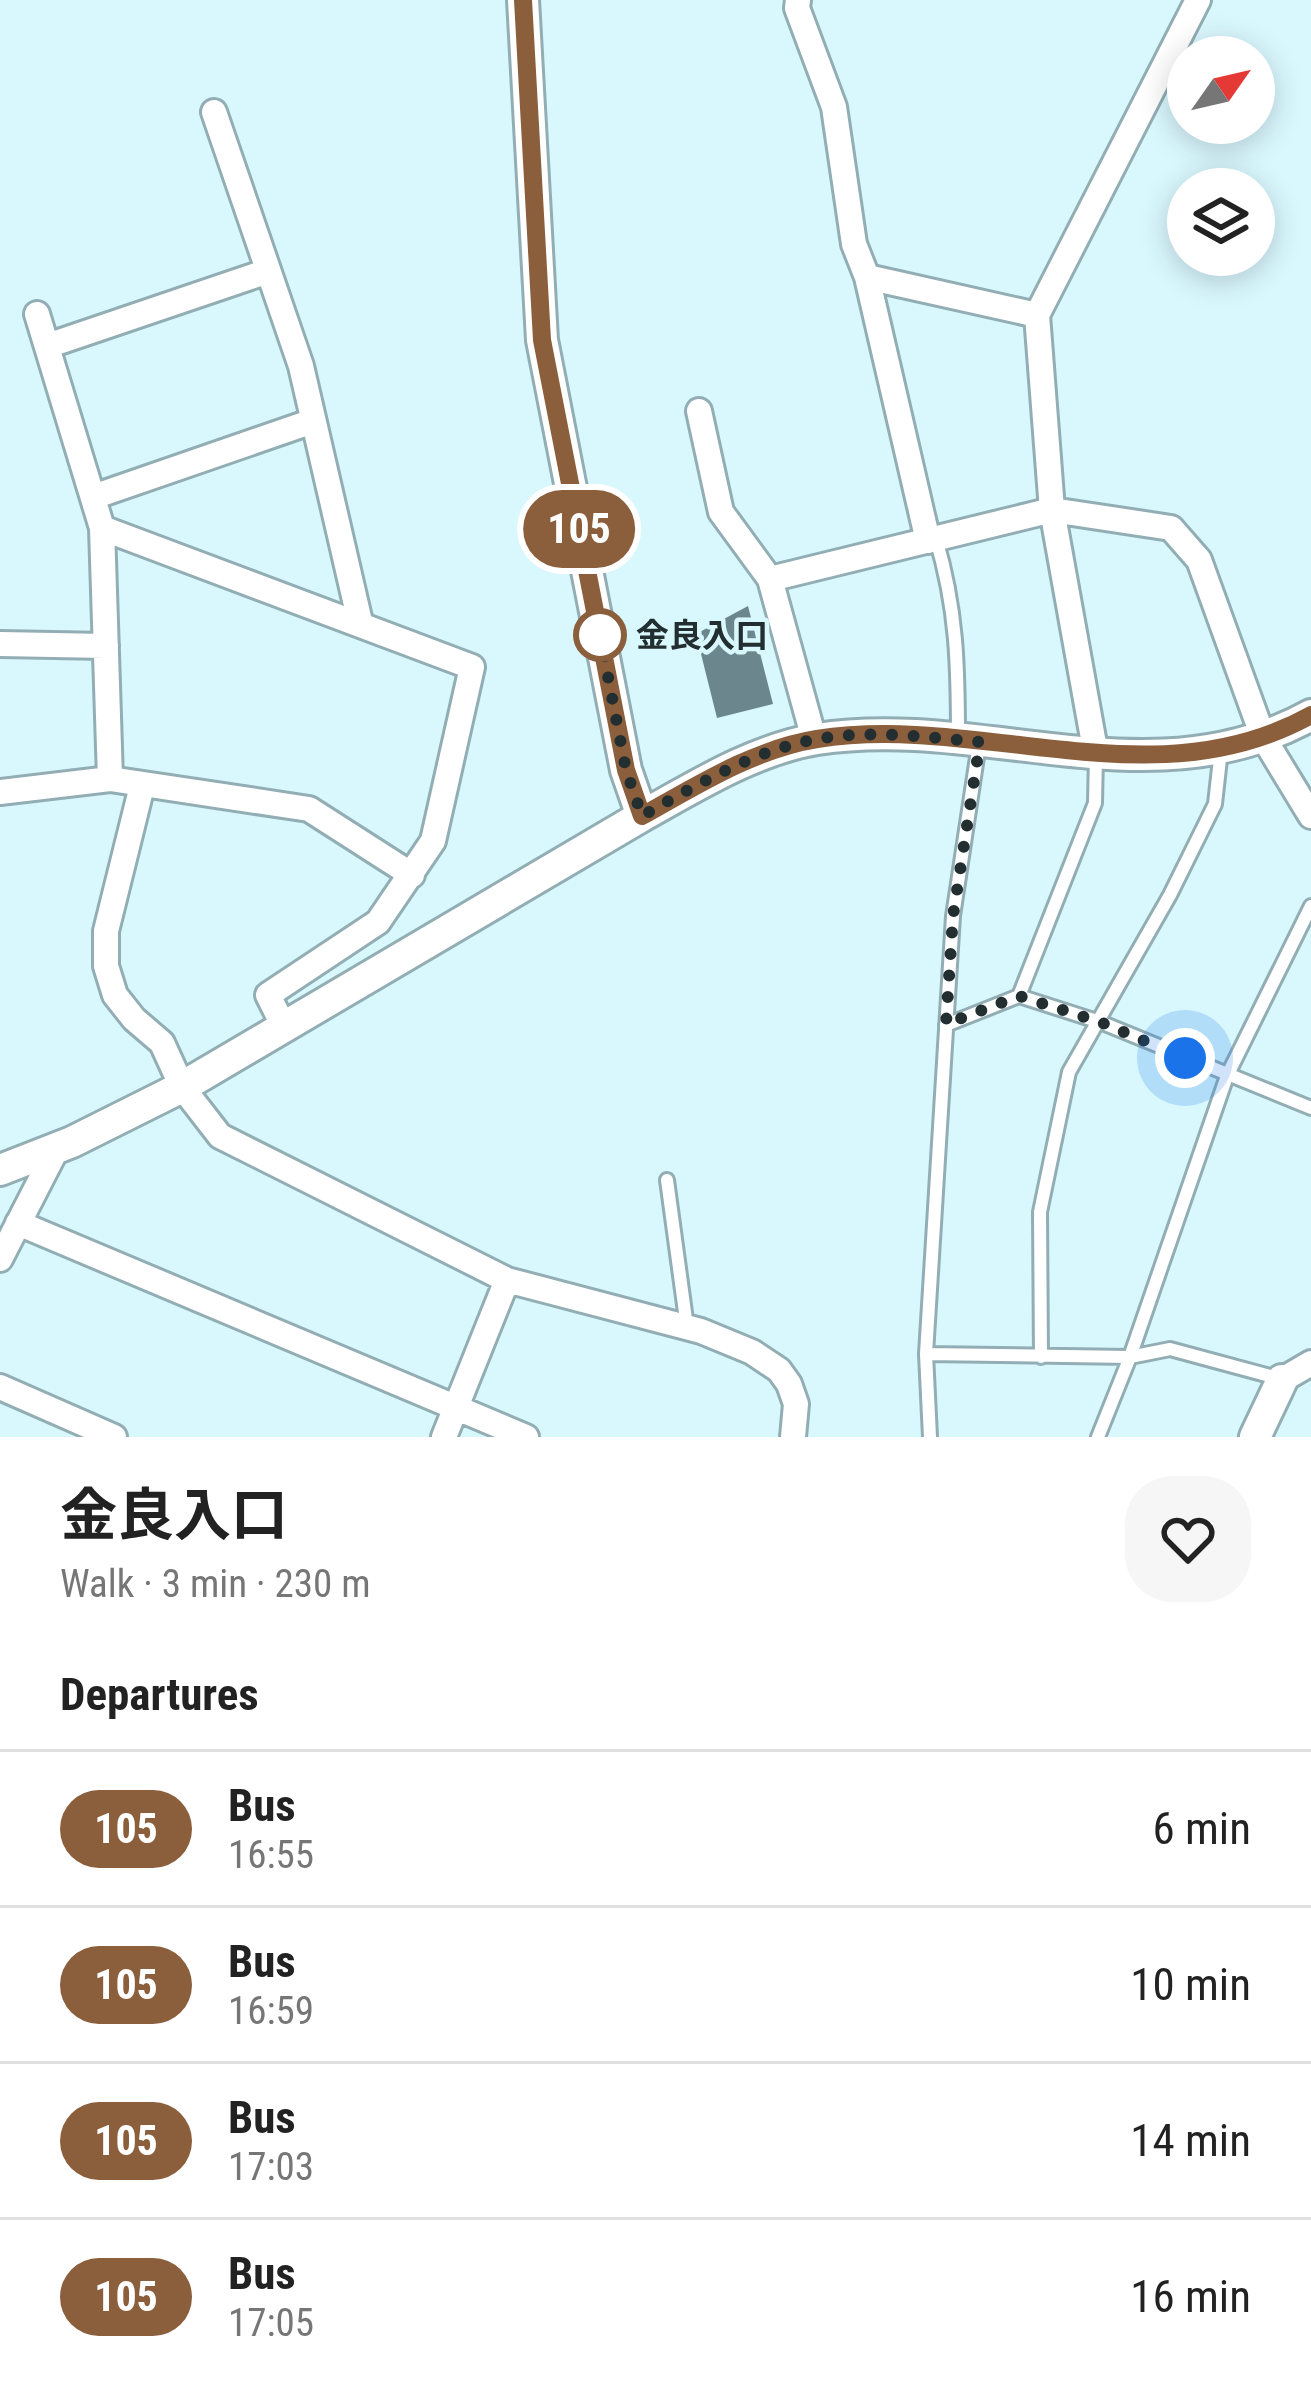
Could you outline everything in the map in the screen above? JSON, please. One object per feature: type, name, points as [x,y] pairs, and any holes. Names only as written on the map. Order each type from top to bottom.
[{"type":"street","points":[[523,0],[542,340],[626,770],[642,816]]},
{"type":"street","points":[[798,0],[833,107],[854,244],[867,278],[932,540]]},
{"type":"street","points":[[1096,755],[1052,510],[1036,314],[1198,0]]},
{"type":"street","points":[[214,112],[301,366],[360,622]]},
{"type":"street","points":[[47,346],[268,271]]},
{"type":"street","points":[[867,278],[1036,314]]},
{"type":"street","points":[[38,314],[103,528],[110,779]]},
{"type":"street","points":[[699,411],[721,512],[770,579],[814,739]]},
{"type":"street","points":[[93,496],[314,421]]},
{"type":"street","points":[[770,579],[1052,510],[1171,528],[1199,560],[1263,737],[1311,816]]},
{"type":"street","points":[[103,528],[472,667],[433,841],[378,922],[268,995],[284,1027]]},
{"type":"street","points":[[0,644],[106,646]]},
{"type":"street","points":[[0,1170],[57,1148],[182,1087],[709,778],[782,748],[814,739],[870,734],[1096,755],[1172,757],[1263,737],[1311,715]]},
{"type":"street","points":[[0,792],[110,779],[309,809],[412,875]]},
{"type":"street","points":[[142,785],[106,931],[106,966],[116,994],[134,1019],[162,1043],[182,1087],[220,1136],[507,1280],[687,1327],[752,1352],[779,1370],[796,1404],[793,1437]]},
{"type":"street","points":[[0,1259],[57,1148]]},
{"type":"street","points":[[18,1223],[526,1437]]},
{"type":"street","points":[[444,1437],[507,1280]]},
{"type":"street","points":[[1255,1437],[1282,1379],[1311,1363]]},
{"type":"street","points":[[0,1387],[114,1437]]},
{"type":"lane","points":[[930,1437],[926,1354],[953,916],[969,741],[948,580],[932,540]]},
{"type":"lane","points":[[1041,1357],[1040,1212],[1069,1072],[1215,804],[1221,748]]},
{"type":"lane","points":[[1019,996],[1095,803],[1096,755]]},
{"type":"lane","points":[[1099,1437],[1227,1076],[1311,905]]},
{"type":"lane","points":[[946,1024],[1019,996],[1100,1022],[1311,1108]]},
{"type":"lane","points":[[667,1180],[687,1327]]},
{"type":"lane","points":[[926,1354],[1130,1357],[1170,1349],[1282,1379]]},
{"type":"building","points":[[748,606],[773,704],[717,718],[696,634]]},
{"type":"bus line","name":"105","points":[[523,0],[542,340],[626,770],[642,816],[709,778],[814,739],[870,734],[1096,755],[1172,757],[1263,737],[1311,715]]},
{"type":"place","name":"金良入口","points":[[600,635]]},
{"type":"route","points":[[600,635],[626,770],[642,816],[709,778],[814,739],[870,734],[980,742],[953,916],[946,1024],[1019,996],[1100,1022],[1185,1058]]}]
